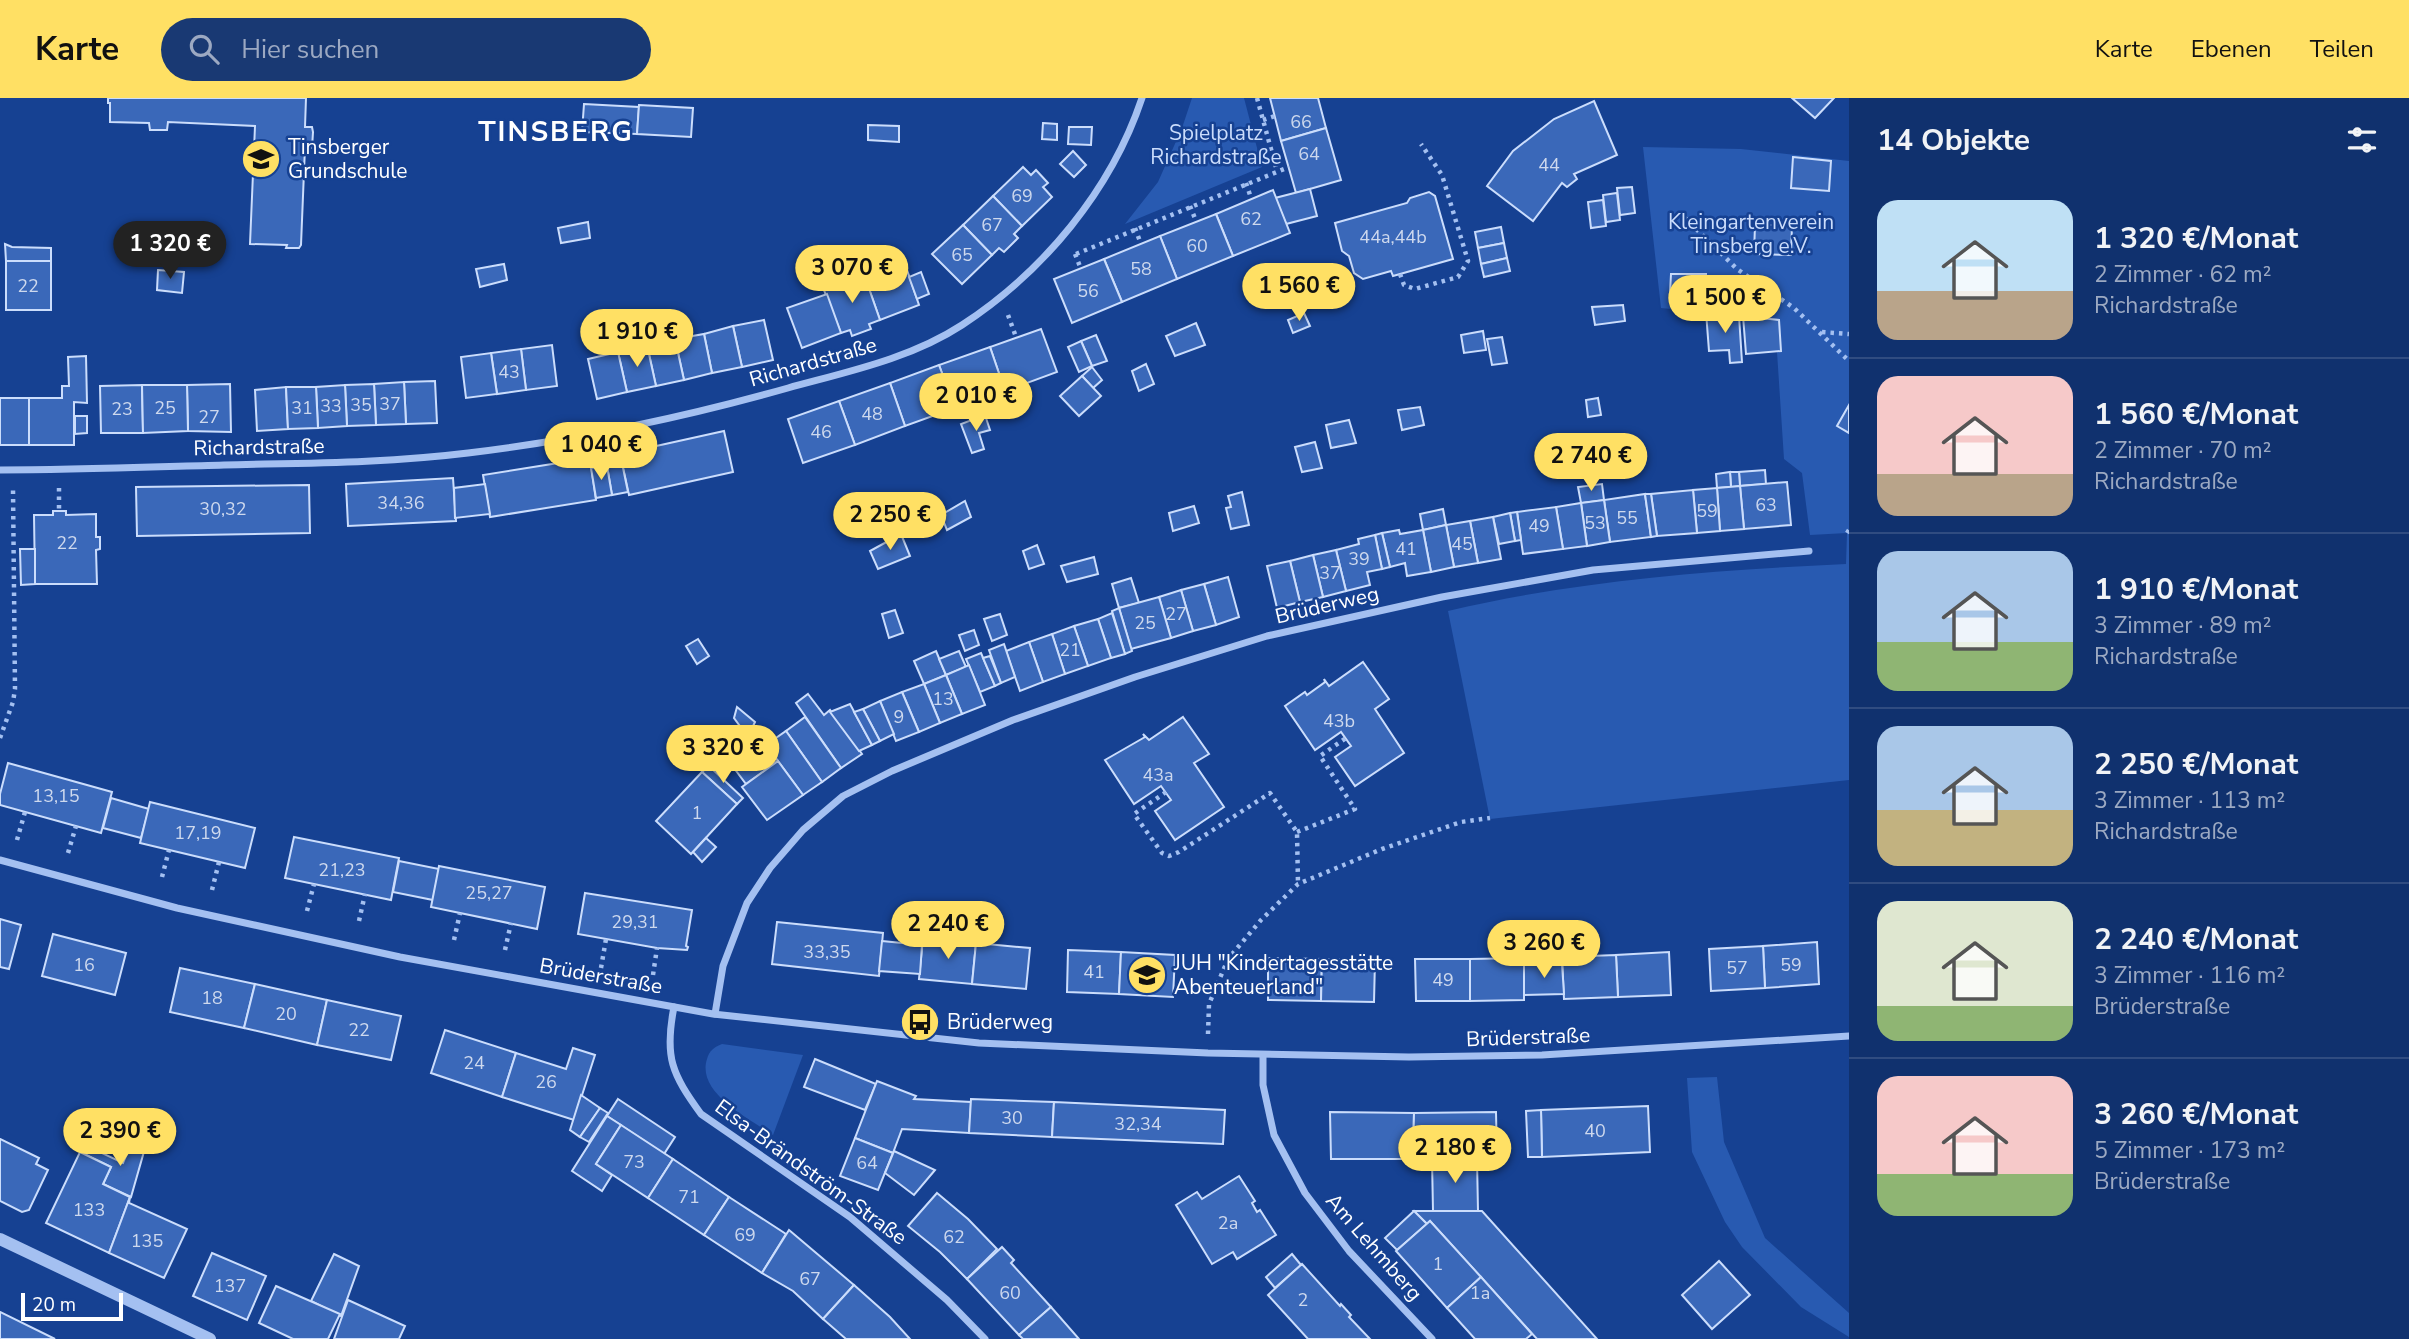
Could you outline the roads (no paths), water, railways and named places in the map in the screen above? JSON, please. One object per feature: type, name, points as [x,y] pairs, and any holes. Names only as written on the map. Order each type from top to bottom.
[{"type":"street","name":"Richardstraße","points":[[0,470],[328,463],[466,454],[601,434],[675,418],[882,361],[929,343],[961,326],[1027,274],[1050,252],[1097,187],[1130,130],[1142,98]]},
{"type":"street","name":"Brüderweg","points":[[715,1014],[723,966],[747,902],[770,868],[803,830],[844,796],[892,771],[1013,720],[1254,640],[1525,580],[1593,570],[1810,551]]},
{"type":"street","name":"Brüderstraße","points":[[0,860],[177,908],[387,954],[715,1014],[979,1043],[1263,1055],[1409,1057],[1542,1055],[1849,1036]]},
{"type":"street","name":"Elsa-Brändström-Straße","points":[[674,1007],[670,1028],[670,1063],[683,1090],[701,1114],[850,1217],[947,1300],[985,1339]]},
{"type":"street","name":"Am Lehmberg","points":[[1263,1055],[1263,1085],[1274,1135],[1305,1193],[1349,1251],[1432,1339]]},
{"type":"street","points":[[0,1239],[210,1339]]},
{"type":"place","name":"Tinsberger Grundschule","points":[[261,159]]},
{"type":"place","name":"JUH \"Kindertagesstätte Abenteuerland\"","points":[[1147,975]]},
{"type":"place","name":"Brüderweg","points":[[920,1022]]},
{"type":"district","name":"TINSBERG","points":[[556,132]]},
{"type":"park label","name":"Spielplatz Richardstraße","points":[[1216,145]]},
{"type":"park label","name":"Kleingartenverein Tinsberg e.V.","points":[[1751,234]]}]
